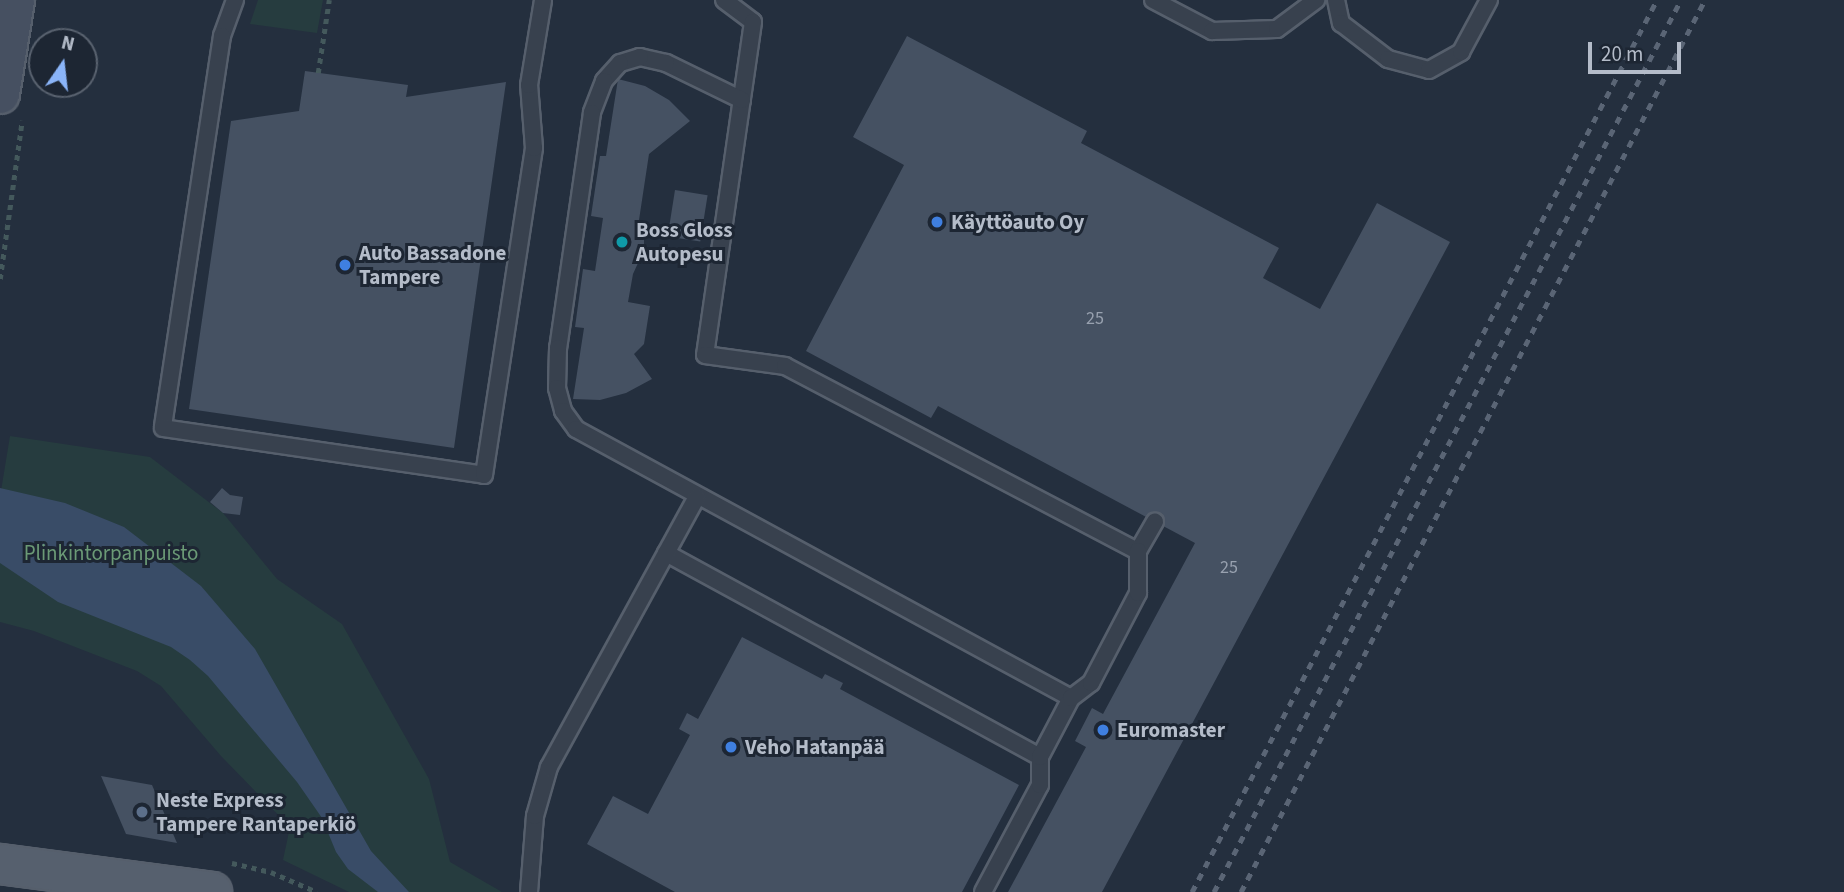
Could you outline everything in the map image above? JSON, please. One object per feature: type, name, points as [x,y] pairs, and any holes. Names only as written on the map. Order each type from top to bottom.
[{"type":"main road","points":[[11,105],[15,0]]},
{"type":"main road","points":[[0,864],[212,892]]},
{"type":"lane","points":[[235,0],[222,36],[163,428],[484,475],[534,148],[528,85],[543,0]]},
{"type":"lane","points":[[724,0],[753,22],[705,355],[785,366],[1138,551]]},
{"type":"lane","points":[[1153,0],[1212,32],[1278,29],[1316,0]]},
{"type":"lane","points":[[1336,0],[1341,23],[1388,59],[1429,70],[1461,52],[1489,0]]},
{"type":"lane","points":[[742,100],[666,63],[640,57],[620,63],[604,81],[592,113],[558,348],[560,400],[563,411],[576,429],[1071,698]]},
{"type":"lane","points":[[529,892],[535,816],[549,767],[697,497]]},
{"type":"lane","points":[[983,892],[1040,785],[1040,757],[1071,698],[1091,683],[1138,593],[1138,551],[1155,521]]},
{"type":"lane","points":[[666,553],[1040,757]]},
{"type":"path","points":[[318,73],[329,0]]},
{"type":"path","points":[[0,279],[11,105]]},
{"type":"green space","points":[[258,0],[323,0],[317,33],[250,24]]},
{"type":"green space","name":"Plinkintorpanpuisto","points":[[10,436],[150,457],[223,513],[277,579],[342,624],[429,779],[450,862],[502,892],[349,892],[283,860],[290,827],[221,756],[161,686],[137,671],[34,631],[0,622],[0,497]]},
{"type":"water","points":[[0,488],[65,503],[124,527],[201,586],[255,649],[371,851],[409,892],[378,892],[348,869],[336,852],[322,818],[297,782],[208,676],[190,660],[171,647],[58,602],[0,563]]},
{"type":"building","points":[[907,36],[1087,131],[1081,143],[1279,248],[1263,278],[1320,309],[1377,203],[1450,242],[1102,892],[1008,892],[1086,747],[1075,741],[1092,708],[1103,714],[1195,543],[938,406],[931,418],[806,351],[904,165],[853,137]]},
{"type":"building","name":"Auto Bassadone Tampere","points":[[305,71],[408,85],[406,97],[506,82],[454,448],[189,409],[231,121],[299,111]]},
{"type":"building","name":"Boss Gloss Autopesu","points":[[618,79],[645,86],[669,100],[690,121],[649,154],[639,220],[644,235],[644,250],[633,274],[628,302],[650,306],[644,344],[634,354],[652,379],[626,393],[600,400],[573,399],[584,328],[575,327],[583,269],[595,271],[603,218],[591,216],[600,156],[606,156]]},
{"type":"building","points":[[675,190],[708,195],[700,242],[668,236]]},
{"type":"building","points":[[222,488],[230,495],[243,497],[240,515],[223,513],[210,502]]},
{"type":"building","points":[[742,637],[822,679],[825,674],[843,683],[840,689],[1019,785],[962,892],[675,892],[587,844],[613,796],[648,814],[690,735],[679,729],[687,713],[698,719]]},
{"type":"building","points":[[101,776],[152,785],[177,843],[126,834]]},
{"type":"railway","points":[[1192,892],[1657,0]]},
{"type":"railway","points":[[1214,892],[1681,0]]},
{"type":"railway","points":[[1241,892],[1705,0]]},
{"type":"place","name":"Käyttöauto Oy","points":[[937,222]]},
{"type":"place","name":"Boss Gloss Autopesu","points":[[622,242]]},
{"type":"place","name":"Auto Bassadone Tampere","points":[[345,265]]},
{"type":"place","name":"Euromaster","points":[[1103,730]]},
{"type":"place","name":"Veho Hatanpää","points":[[731,747]]},
{"type":"place","name":"Neste Express Tampere Rantaperkiö","points":[[142,812]]}]
